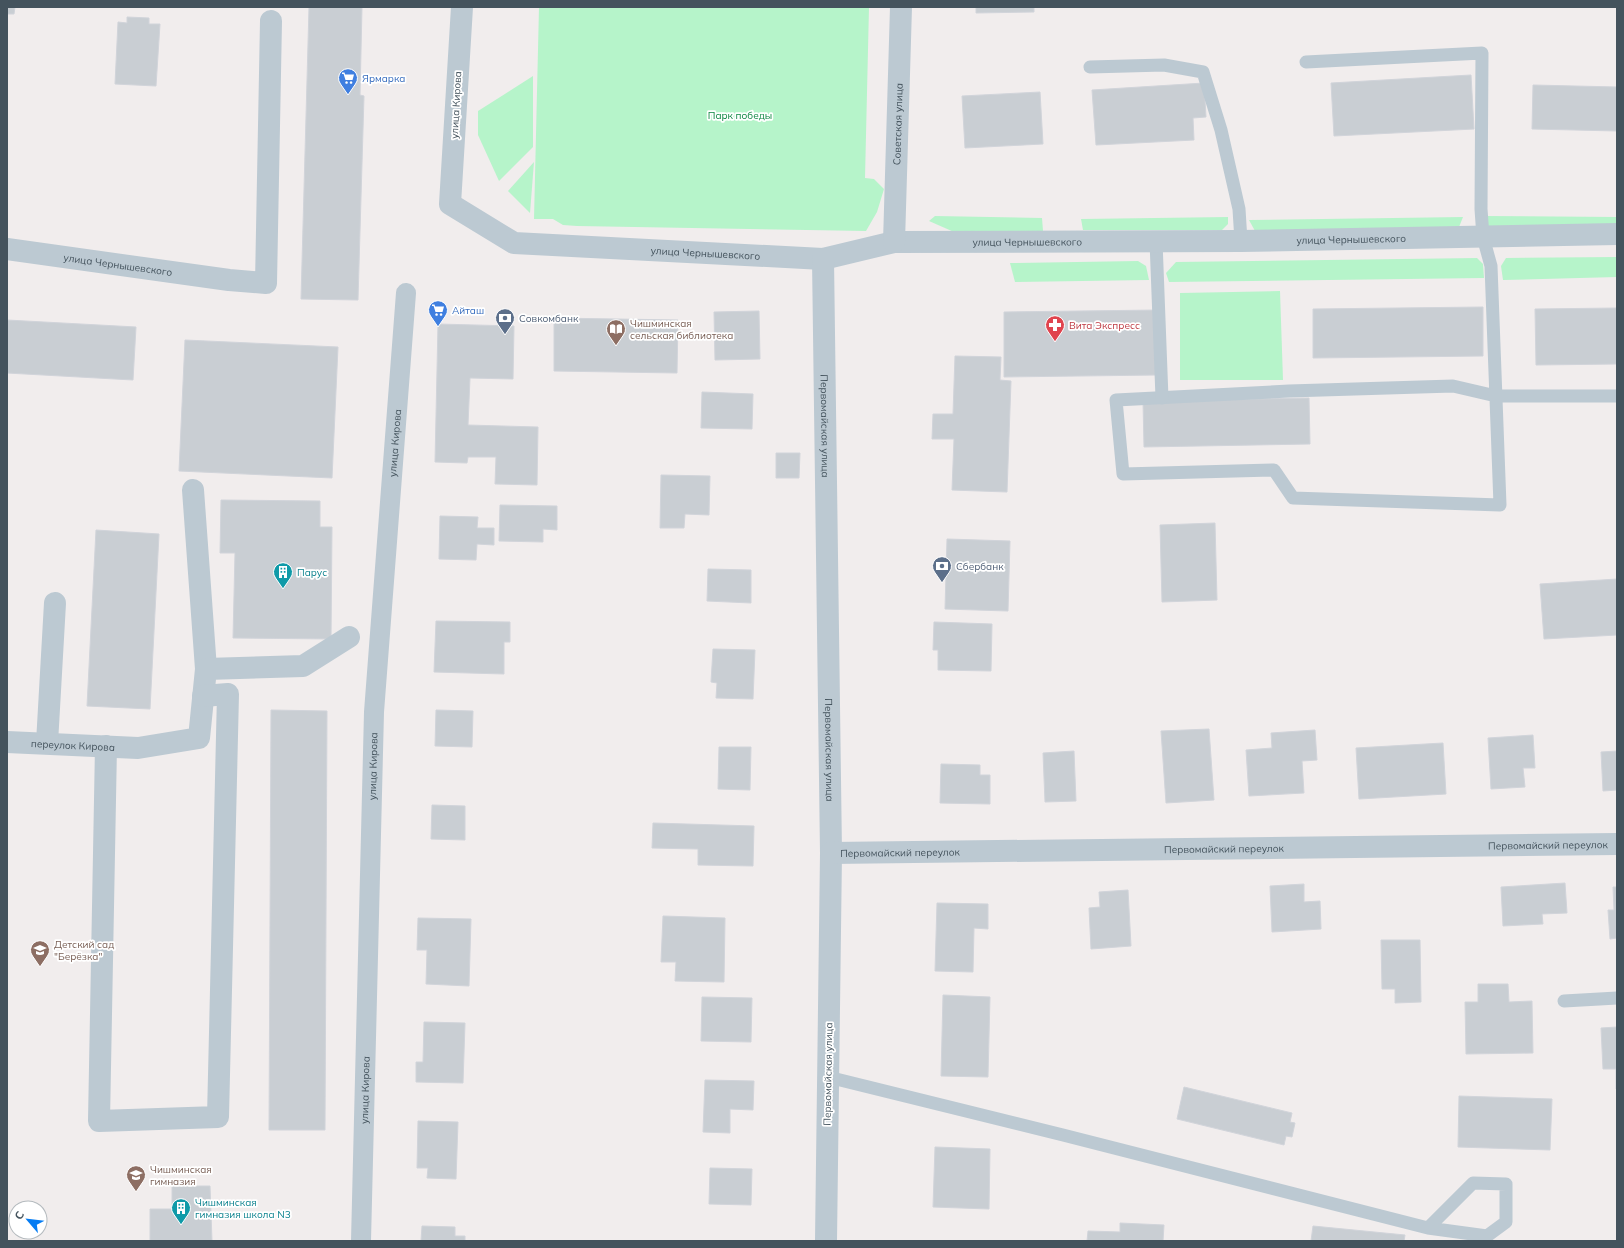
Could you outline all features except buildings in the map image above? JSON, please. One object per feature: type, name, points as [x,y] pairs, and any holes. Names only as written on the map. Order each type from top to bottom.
[{"type":"street","name":"улица Кирова","points":[[450,204],[462,7]]},
{"type":"street","name":"Советская улица","points":[[894,242],[901,7]]},
{"type":"street","name":"улица Чернышевского","points":[[7,249],[229,280],[266,283],[271,21]]},
{"type":"street","name":"улица Чернышевского","points":[[450,204],[514,243],[823,258],[894,242],[1156,242],[1617,234]]},
{"type":"street","name":"Первомайская улица","points":[[823,258],[831,853],[826,1241]]},
{"type":"street","name":"улица Кирова","points":[[361,1241],[374,712],[406,293]]},
{"type":"street","points":[[106,746],[99,1121],[218,1117],[228,694],[203,696],[206,669],[193,490]]},
{"type":"street","points":[[47,744],[55,603]]},
{"type":"street","points":[[206,669],[303,666],[349,637]]},
{"type":"street","name":"переулок Кирова","points":[[7,742],[138,748],[199,738],[203,696]]},
{"type":"street","name":"Первомайский переулок","points":[[831,853],[1617,844]]},
{"type":"lane","points":[[1306,62],[1482,53],[1481,209],[1483,237],[1491,266],[1496,396],[1500,505],[1293,498],[1274,470],[1123,474],[1116,400],[1289,391],[1453,386],[1496,396],[1617,396]]},
{"type":"lane","points":[[1090,67],[1164,65],[1203,72],[1221,130],[1238,202],[1241,241]]},
{"type":"lane","points":[[1156,242],[1162,398]]},
{"type":"lane","points":[[1564,1001],[1617,998]]},
{"type":"lane","points":[[828,1077],[1428,1228],[1487,1236],[1506,1222],[1506,1184],[1473,1183],[1428,1228]]},
{"type":"green space","name":"Парк победы","points":[[539,7],[869,7],[865,178],[874,179],[884,189],[877,212],[866,231],[577,226],[563,225],[553,219],[534,219]]},
{"type":"green space","points":[[533,76],[533,147],[499,181],[478,135],[478,111]]},
{"type":"green space","points":[[534,162],[530,213],[508,191]]},
{"type":"green space","points":[[935,216],[1042,218],[1043,231],[954,232],[929,221]]},
{"type":"green space","points":[[1485,216],[1617,217],[1617,229],[1492,228],[1486,225]]},
{"type":"green space","points":[[1228,217],[1228,224],[1222,230],[1083,230],[1081,219]]},
{"type":"green space","points":[[1463,217],[1459,227],[1255,231],[1249,220]]},
{"type":"green space","points":[[1617,257],[1617,277],[1503,280],[1501,266],[1506,258]]},
{"type":"green space","points":[[1477,258],[1483,264],[1484,278],[1169,282],[1166,273],[1176,262]]},
{"type":"green space","points":[[1138,261],[1146,266],[1149,280],[1015,282],[1010,263]]},
{"type":"green space","points":[[1280,291],[1283,380],[1180,380],[1180,293]]},
{"type":"place","name":"Ярмарка","points":[[348,95]]},
{"type":"place","name":"Айташ","points":[[438,327]]},
{"type":"place","name":"Совкомбанк","points":[[505,335]]},
{"type":"place","name":"Вита Экспресс","points":[[1055,342]]},
{"type":"place","name":"Чишминская сельская библиотека","points":[[616,346]]},
{"type":"place","name":"Сбербанк","points":[[942,583]]},
{"type":"place","name":"Парус","points":[[283,589]]},
{"type":"place","name":"Детский сад \"Берёзка\"","points":[[40,967]]},
{"type":"place","name":"Чишминская гимназия","points":[[136,1192]]},
{"type":"place","name":"Чишминская гимназия школа N3","points":[[181,1225]]}]
